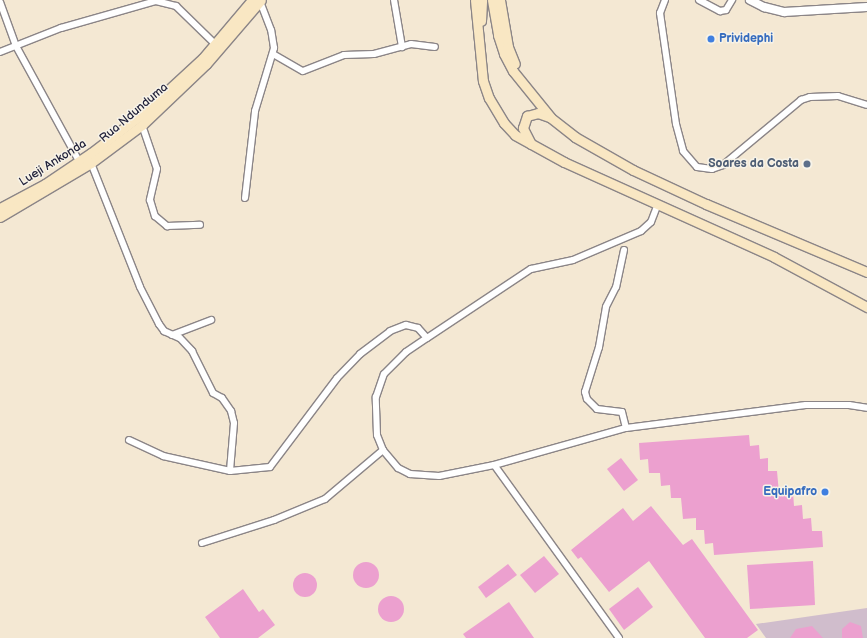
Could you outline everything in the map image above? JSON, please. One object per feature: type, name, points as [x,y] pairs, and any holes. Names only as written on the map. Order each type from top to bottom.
[{"type":"main road","name":"Lueji Ankonda","points":[[0,208],[79,161],[141,115],[173,87],[258,0]]},
{"type":"main road","name":"Rua Ndunduma","points":[[0,217],[91,163],[142,125],[206,64],[258,0]]},
{"type":"main road","points":[[475,0],[483,81],[489,98],[509,128],[531,144],[564,162],[774,257],[867,307]]},
{"type":"main road","points":[[479,46],[482,0]]},
{"type":"main road","points":[[492,0],[504,54],[519,80],[551,118]]},
{"type":"main road","points":[[500,0],[510,53],[522,77],[542,108]]},
{"type":"main road","points":[[531,144],[523,128],[527,116],[538,112],[551,118],[598,151],[638,172],[712,207],[867,272]]},
{"type":"street","points":[[0,52],[62,28],[156,0],[176,6],[215,44]]},
{"type":"street","points":[[245,198],[255,111],[273,54],[271,30],[258,0]]},
{"type":"street","points":[[394,0],[402,47]]},
{"type":"street","points":[[666,0],[660,13],[676,124],[683,151],[697,167],[712,169],[723,165],[800,100],[810,97],[838,96],[867,105]]},
{"type":"street","points":[[699,0],[720,11],[726,10],[732,0]]},
{"type":"street","points":[[750,0],[764,7],[784,12],[867,7]]},
{"type":"street","points":[[0,2],[16,46],[79,161]]},
{"type":"street","points":[[273,54],[297,69],[306,71],[344,55],[374,54],[418,44],[435,48]]},
{"type":"street","points":[[142,125],[157,169],[150,200],[155,216],[168,226],[200,225]]},
{"type":"street","points":[[91,163],[140,287],[159,324],[164,331],[180,338],[192,350],[213,393],[222,398],[231,412],[234,423],[230,472]]},
{"type":"street","points":[[658,204],[651,222],[641,232],[573,260],[531,269],[427,338],[393,365],[379,385],[376,397],[374,423],[383,450],[398,468],[422,476],[439,476],[494,465],[626,428],[806,404],[849,405],[867,408]]},
{"type":"street","points":[[624,250],[616,287],[606,307],[599,347],[585,392],[587,399],[596,409],[622,412],[626,428]]},
{"type":"street","points":[[172,335],[211,320]]},
{"type":"street","points":[[129,440],[164,456],[230,472],[260,469],[276,461],[346,368],[390,331],[406,325],[413,326],[427,338]]},
{"type":"street","points":[[202,543],[274,520],[325,499],[383,450]]},
{"type":"street","points":[[494,465],[619,638]]},
{"type":"shaded area","points":[[867,608],[867,638],[766,638],[756,624]]},
{"type":"building","points":[[749,435],[750,446],[759,445],[760,459],[768,458],[768,471],[777,471],[779,493],[793,492],[794,506],[802,505],[803,519],[811,518],[812,531],[822,531],[823,547],[714,555],[713,543],[705,544],[704,530],[696,530],[696,518],[683,519],[681,498],[671,498],[670,485],[661,486],[660,473],[649,473],[648,459],[640,460],[639,443]]},
{"type":"building","points":[[621,458],[638,480],[624,491],[607,469]]},
{"type":"building","points":[[651,506],[683,545],[692,539],[758,630],[747,638],[705,638],[649,561],[609,592],[581,557],[578,559],[571,550],[623,508],[633,521]]},
{"type":"building","points":[[544,556],[559,574],[535,593],[520,575]]},
{"type":"building","points":[[813,561],[815,605],[750,609],[747,565]]},
{"type":"building","points":[[366,562],[375,566],[379,575],[375,584],[366,588],[357,584],[353,575],[357,566]]},
{"type":"building","points":[[508,564],[517,575],[486,598],[478,587]]},
{"type":"building","points":[[305,573],[314,576],[317,585],[314,594],[305,597],[296,594],[293,585],[296,576]]},
{"type":"building","points":[[638,587],[653,607],[624,630],[609,609]]},
{"type":"building","points":[[243,589],[259,612],[263,609],[275,625],[258,638],[220,638],[205,617]]},
{"type":"building","points":[[391,596],[400,600],[404,609],[400,618],[391,622],[382,618],[378,609],[382,600]]},
{"type":"building","points":[[509,602],[534,638],[466,638],[463,634]]},
{"type":"building","points":[[850,622],[861,626],[863,638],[842,638],[842,629]]},
{"type":"building","points":[[812,626],[823,638],[790,638],[796,629]]},
{"type":"place","name":"Prividephi","points":[[711,39]]},
{"type":"place","name":"Soares da Costa","points":[[807,164]]},
{"type":"place","name":"Equipafro","points":[[825,492]]}]
